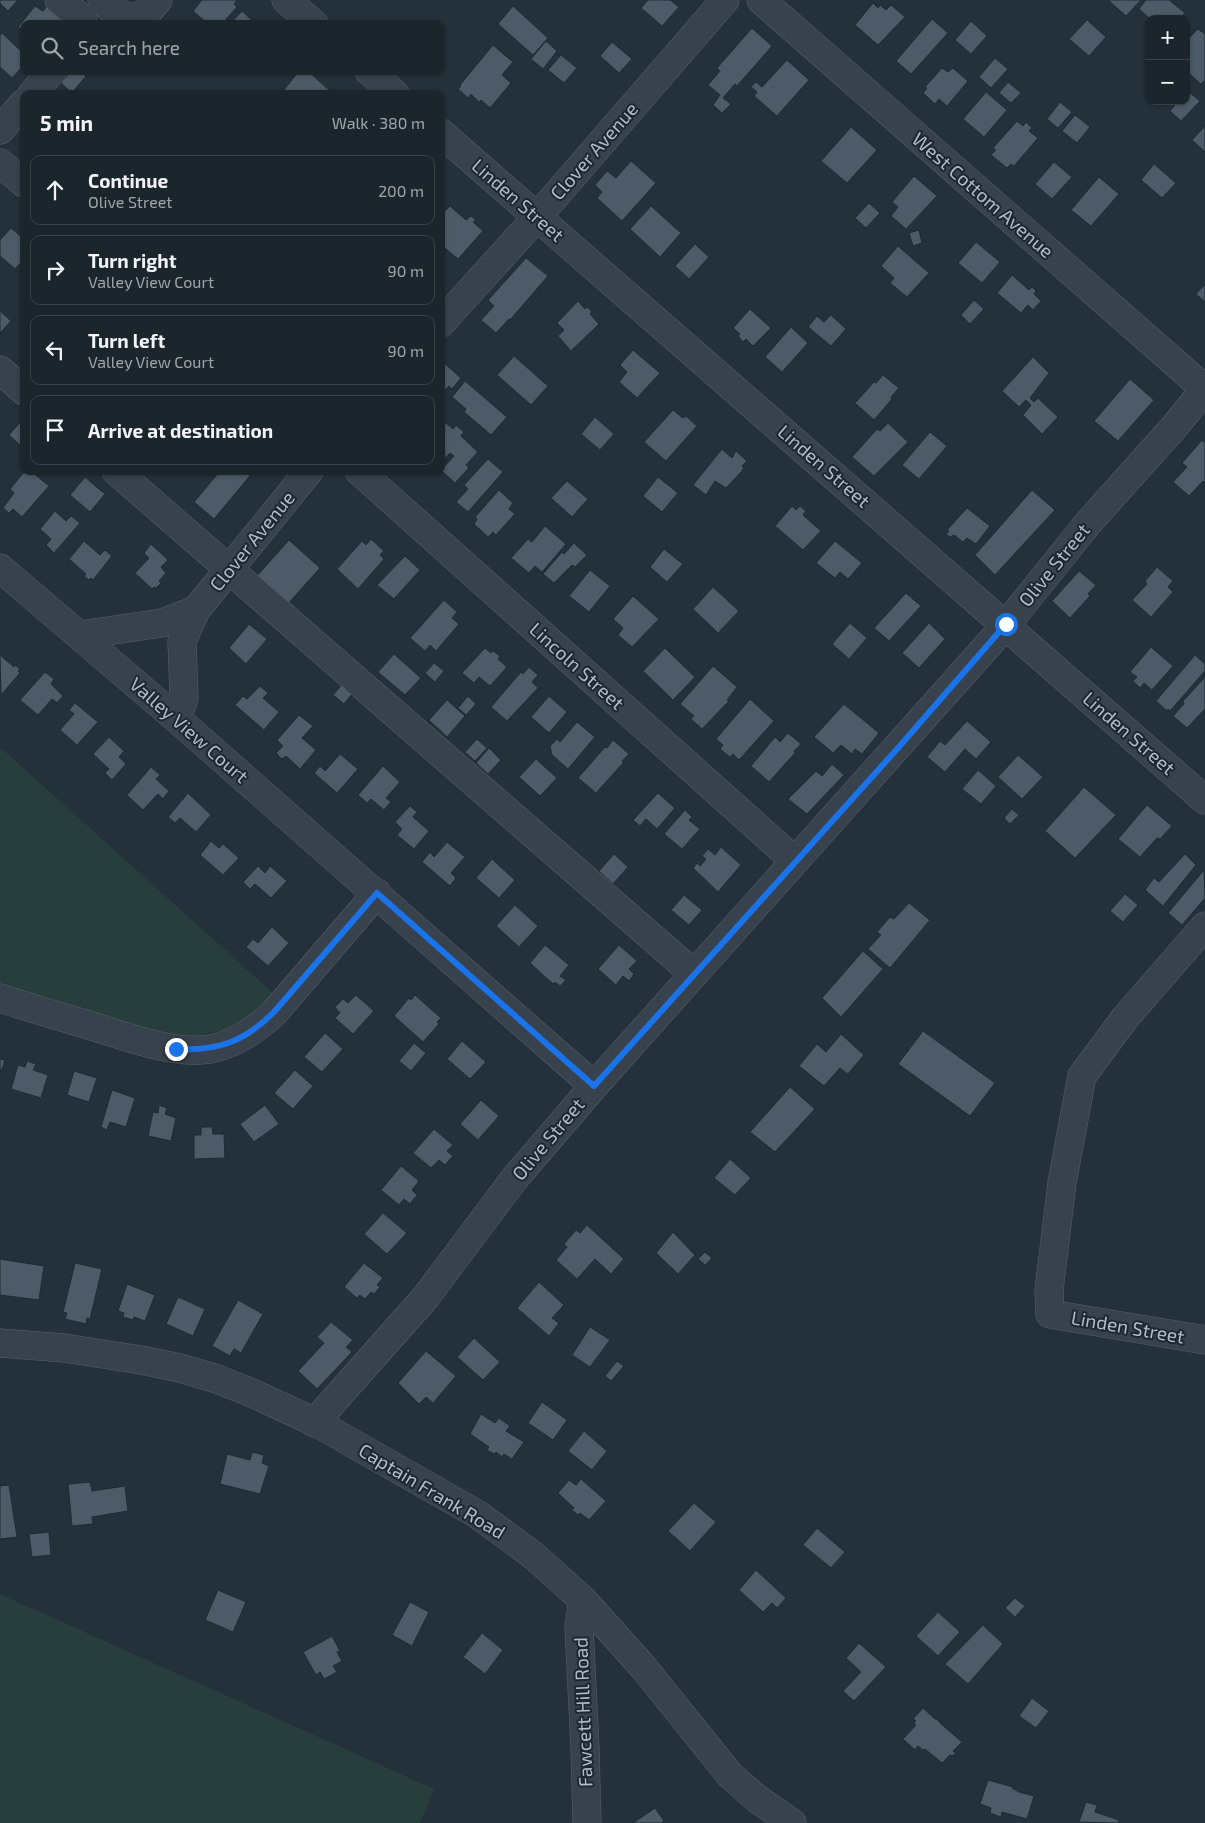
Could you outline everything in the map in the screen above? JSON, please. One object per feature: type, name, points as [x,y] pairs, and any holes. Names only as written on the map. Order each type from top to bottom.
[{"type":"street","points":[[59,0],[83,20]]},
{"type":"street","points":[[102,0],[110,8],[130,18],[146,14],[158,0]]},
{"type":"street","points":[[286,0],[309,20]]},
{"type":"street","name":"Clover Avenue","points":[[445,319],[538,216],[725,0]]},
{"type":"street","name":"West Cottom Avenue","points":[[761,0],[1205,389]]},
{"type":"street","points":[[35,90],[49,75]]},
{"type":"street","points":[[374,75],[390,90]]},
{"type":"street","points":[[0,130],[20,108]]},
{"type":"street","name":"Linden Street","points":[[445,136],[1006,624],[1205,800]]},
{"type":"street","points":[[0,163],[20,180]]},
{"type":"street","points":[[0,370],[20,388]]},
{"type":"street","name":"Olive Street","points":[[314,1422],[425,1298],[515,1178],[594,1086],[1006,624],[1089,522],[1175,426],[1205,389]]},
{"type":"street","points":[[121,475],[693,973]]},
{"type":"street","name":"Clover Avenue","points":[[196,610],[306,475]]},
{"type":"street","name":"Lincoln Street","points":[[363,475],[795,861]]},
{"type":"street","name":"Valley View Court","points":[[0,568],[377,893],[594,1086]]},
{"type":"street","points":[[80,635],[162,624],[196,610]]},
{"type":"street","points":[[177,719],[184,698],[182,641],[196,610]]},
{"type":"street","points":[[0,998],[118,1034],[176,1049],[214,1048],[231,1043],[262,1024],[377,893]]},
{"type":"street","name":"Linden Street","points":[[1205,926],[1125,1018],[1082,1076],[1062,1183],[1049,1290],[1050,1314],[1205,1340]]},
{"type":"street","name":"Captain Frank Road","points":[[0,1343],[64,1348],[180,1368],[217,1379],[314,1422],[477,1514],[534,1556],[582,1600],[644,1668],[730,1775],[756,1798],[792,1823]]},
{"type":"street","name":"Fawcett Hill Road","points":[[582,1600],[580,1627],[586,1748],[587,1823]]},
{"type":"green space","points":[[0,747],[275,995],[232,1028],[188,1038],[144,1029],[0,985]]},
{"type":"green space","points":[[0,1594],[434,1789],[420,1823],[0,1823]]},
{"type":"building","points":[[0,0],[18,0],[8,11],[0,3]]},
{"type":"building","points":[[202,0],[237,0],[234,4],[237,7],[226,20],[203,20],[193,11]]},
{"type":"building","points":[[648,0],[670,0],[679,7],[662,26],[641,8]]},
{"type":"building","points":[[1108,0],[1141,0],[1126,16]]},
{"type":"building","points":[[1146,0],[1169,0],[1185,13],[1183,15],[1146,15],[1139,9]]},
{"type":"building","points":[[873,3],[878,8],[880,5],[886,10],[891,5],[905,17],[878,45],[855,25]]},
{"type":"building","points":[[48,5],[65,20],[24,20],[35,6],[43,11]]},
{"type":"building","points":[[513,6],[548,38],[533,55],[498,24]]},
{"type":"building","points":[[242,11],[252,20],[234,20]]},
{"type":"building","points":[[932,19],[948,33],[911,74],[896,61]]},
{"type":"building","points":[[1087,20],[1106,37],[1089,56],[1069,39]]},
{"type":"building","points":[[971,21],[987,36],[971,54],[955,40]]},
{"type":"building","points":[[752,28],[772,46],[737,86],[735,84],[723,98],[731,104],[722,113],[713,105],[720,95],[708,85],[720,71],[717,68]]},
{"type":"building","points":[[1198,29],[1205,34],[1205,80],[1201,84],[1190,74],[1190,37]]},
{"type":"building","points":[[2,33],[20,50],[20,69],[12,78],[0,67],[0,35]]},
{"type":"building","points":[[546,41],[557,51],[543,69],[531,59]]},
{"type":"building","points":[[612,42],[632,59],[619,73],[600,56]]},
{"type":"building","points":[[493,45],[513,62],[502,75],[511,83],[490,108],[481,100],[479,102],[471,94],[468,98],[458,89]]},
{"type":"building","points":[[561,55],[577,68],[564,83],[548,70]]},
{"type":"building","points":[[995,58],[1008,69],[991,88],[979,77]]},
{"type":"building","points":[[787,60],[809,80],[777,116],[754,96],[757,92],[751,87],[756,82],[762,87]]},
{"type":"building","points":[[942,68],[948,72],[953,68],[968,81],[947,106],[939,99],[935,104],[923,93],[927,88],[925,87]]},
{"type":"building","points":[[67,75],[86,76],[74,90],[69,90],[61,83]]},
{"type":"building","points":[[296,75],[312,75],[329,90],[284,90]]},
{"type":"building","points":[[1008,82],[1021,93],[1011,103],[999,93]]},
{"type":"building","points":[[986,92],[1007,110],[984,137],[963,119]]},
{"type":"building","points":[[1190,93],[1200,101],[1181,121],[1170,111],[1175,105],[1190,105]]},
{"type":"building","points":[[1060,102],[1072,112],[1058,128],[1047,119]]},
{"type":"building","points":[[1075,115],[1090,127],[1077,143],[1062,131]]},
{"type":"building","points":[[1017,121],[1023,126],[1026,122],[1032,128],[1029,131],[1038,138],[1014,166],[1011,164],[1007,168],[991,155],[996,150],[993,148]]},
{"type":"building","points":[[1205,126],[1205,152],[1192,140]]},
{"type":"building","points":[[851,127],[877,150],[847,183],[821,161]]},
{"type":"building","points":[[631,161],[656,183],[622,221],[597,198],[602,192],[595,185],[607,171],[616,178]]},
{"type":"building","points":[[1054,162],[1072,177],[1052,199],[1035,184]]},
{"type":"building","points":[[1154,164],[1176,183],[1162,198],[1141,180]]},
{"type":"building","points":[[914,176],[937,196],[906,229],[891,216],[898,207],[892,202]]},
{"type":"building","points":[[1099,177],[1119,194],[1091,226],[1071,210]]},
{"type":"building","points":[[869,203],[880,213],[866,228],[855,218]]},
{"type":"building","points":[[450,206],[466,220],[471,216],[476,220],[473,222],[483,231],[458,259],[445,248],[445,211]]},
{"type":"building","points":[[651,206],[681,233],[660,257],[630,229]]},
{"type":"building","points":[[11,228],[20,236],[20,263],[15,269],[0,256],[0,240]]},
{"type":"building","points":[[919,230],[922,243],[913,246],[909,233]]},
{"type":"building","points":[[976,242],[1000,262],[982,283],[958,263]]},
{"type":"building","points":[[695,244],[709,257],[689,279],[675,266]]},
{"type":"building","points":[[898,246],[929,273],[907,297],[890,283],[894,278],[881,266]]},
{"type":"building","points":[[526,258],[548,276],[510,320],[496,333],[481,320],[494,306],[488,300]]},
{"type":"building","points":[[1012,275],[1029,290],[1032,287],[1036,291],[1034,294],[1041,301],[1033,310],[1028,305],[1021,313],[997,293]]},
{"type":"building","points":[[1205,284],[1205,302],[1196,294]]},
{"type":"building","points":[[974,300],[984,309],[970,324],[961,315]]},
{"type":"building","points":[[578,301],[585,309],[587,307],[592,312],[590,314],[599,324],[571,351],[558,336],[564,330],[557,323]]},
{"type":"building","points":[[750,309],[771,328],[753,346],[746,339],[743,342],[738,336],[740,334],[733,328]]},
{"type":"building","points":[[0,311],[11,321],[0,333]]},
{"type":"building","points":[[831,315],[846,329],[831,346],[808,327],[817,316],[824,322]]},
{"type":"building","points":[[791,327],[808,343],[782,372],[765,357]]},
{"type":"building","points":[[633,350],[660,373],[637,398],[619,382],[627,372],[620,365]]},
{"type":"building","points":[[514,356],[548,386],[531,405],[497,375]]},
{"type":"building","points":[[1033,357],[1049,373],[1030,398],[1034,402],[1038,398],[1058,417],[1042,434],[1023,415],[1031,405],[1026,400],[1019,407],[1002,391]]},
{"type":"building","points":[[445,364],[461,378],[452,389],[449,386],[445,390]]},
{"type":"building","points":[[883,375],[899,388],[874,420],[855,403]]},
{"type":"building","points":[[1130,379],[1154,400],[1118,441],[1094,421]]},
{"type":"building","points":[[465,381],[507,417],[491,435],[464,412],[466,409],[452,397]]},
{"type":"building","points":[[673,410],[683,418],[686,416],[697,426],[666,461],[644,442]]},
{"type":"building","points":[[595,417],[614,434],[600,450],[581,434]]},
{"type":"building","points":[[445,422],[453,429],[456,425],[464,432],[461,436],[478,452],[466,465],[469,468],[455,483],[445,474],[445,466],[454,456],[450,453],[445,459]]},
{"type":"building","points":[[20,423],[20,445],[9,435]]},
{"type":"building","points":[[888,423],[908,442],[874,476],[852,457],[877,429],[880,431]]},
{"type":"building","points":[[930,432],[947,446],[919,479],[902,465]]},
{"type":"building","points":[[1202,440],[1205,443],[1205,483],[1203,481],[1189,496],[1173,482],[1187,467],[1182,463]]},
{"type":"building","points":[[722,449],[732,458],[736,451],[747,461],[742,466],[744,467],[742,471],[726,488],[715,481],[706,495],[693,485]]},
{"type":"building","points":[[488,459],[503,472],[468,512],[456,502],[468,489],[464,485]]},
{"type":"building","points":[[22,475],[36,475],[49,486],[22,517],[13,509],[9,513],[3,508],[14,493],[10,489]]},
{"type":"building","points":[[217,475],[251,475],[214,519],[194,502]]},
{"type":"building","points":[[85,477],[105,494],[90,512],[70,495]]},
{"type":"building","points":[[658,477],[678,493],[662,512],[643,496]]},
{"type":"building","points":[[567,481],[588,499],[572,517],[551,498]]},
{"type":"building","points":[[499,490],[513,503],[509,509],[515,514],[496,535],[493,532],[488,537],[474,524],[477,519],[475,517]]},
{"type":"building","points":[[1032,490],[1055,510],[995,575],[975,555]]},
{"type":"building","points":[[792,506],[796,510],[800,506],[806,511],[803,515],[821,531],[803,550],[775,526]]},
{"type":"building","points":[[967,508],[990,526],[976,544],[967,538],[963,542],[954,535],[950,537],[946,534],[949,531],[947,530]]},
{"type":"building","points":[[55,511],[66,521],[71,516],[80,523],[54,553],[46,545],[51,539],[40,529]]},
{"type":"building","points":[[545,526],[566,544],[542,572],[535,566],[529,573],[511,558],[528,539],[532,542]]},
{"type":"building","points":[[371,539],[384,551],[380,555],[384,559],[358,589],[337,569],[362,541],[366,545]]},
{"type":"building","points":[[289,540],[320,568],[286,606],[255,578]]},
{"type":"building","points":[[84,541],[100,555],[105,550],[112,556],[93,580],[91,578],[89,580],[84,576],[86,574],[69,559]]},
{"type":"building","points":[[835,541],[862,563],[848,579],[840,572],[835,578],[816,563]]},
{"type":"building","points":[[574,543],[587,555],[575,567],[572,565],[554,583],[543,574],[562,552],[564,554]]},
{"type":"building","points":[[151,544],[168,560],[161,567],[166,573],[159,581],[161,583],[152,589],[135,573],[149,558],[144,553]]},
{"type":"building","points":[[664,549],[683,564],[667,582],[650,567]]},
{"type":"building","points":[[405,556],[420,570],[394,599],[377,585]]},
{"type":"building","points":[[1157,567],[1173,581],[1168,587],[1173,592],[1151,617],[1132,600],[1147,584],[1145,581]]},
{"type":"building","points":[[590,570],[610,586],[589,612],[569,596]]},
{"type":"building","points":[[1079,571],[1096,585],[1088,594],[1090,596],[1070,618],[1052,601]]},
{"type":"building","points":[[713,587],[739,611],[718,633],[693,609]]},
{"type":"building","points":[[906,593],[921,606],[889,641],[874,628]]},
{"type":"building","points":[[633,596],[659,619],[632,647],[618,635],[623,628],[613,619]]},
{"type":"building","points":[[444,600],[457,612],[452,618],[459,624],[436,651],[430,645],[425,651],[410,638]]},
{"type":"building","points":[[850,623],[867,638],[849,659],[832,644]]},
{"type":"building","points":[[929,623],[945,639],[919,668],[902,653]]},
{"type":"building","points":[[249,624],[267,639],[246,664],[229,648]]},
{"type":"building","points":[[1151,647],[1173,666],[1152,690],[1144,683],[1140,688],[1133,681],[1137,677],[1130,672]]},
{"type":"building","points":[[485,648],[491,653],[493,651],[500,656],[498,659],[507,667],[490,686],[479,677],[474,683],[462,673]]},
{"type":"building","points":[[665,648],[695,677],[673,700],[643,671]]},
{"type":"building","points":[[394,654],[421,678],[405,695],[378,672]]},
{"type":"building","points":[[0,655],[14,667],[15,665],[20,669],[18,671],[20,673],[1,695]]},
{"type":"building","points":[[1195,655],[1205,664],[1205,671],[1170,711],[1168,709],[1167,711],[1156,701]]},
{"type":"building","points":[[434,663],[444,671],[435,682],[425,673]]},
{"type":"building","points":[[713,666],[737,687],[727,700],[729,701],[702,729],[691,719],[694,716],[680,704]]},
{"type":"building","points":[[529,667],[538,675],[532,682],[538,688],[507,721],[491,707],[521,672],[523,674]]},
{"type":"building","points":[[45,672],[54,679],[51,684],[63,696],[57,703],[52,699],[38,715],[20,700]]},
{"type":"building","points":[[1205,677],[1205,709],[1187,728],[1173,716],[1184,704],[1183,701]]},
{"type":"building","points":[[343,683],[354,691],[344,704],[333,695]]},
{"type":"building","points":[[260,686],[268,693],[263,698],[279,712],[264,730],[235,705],[243,696],[247,699]]},
{"type":"building","points":[[468,696],[476,704],[466,715],[458,708]]},
{"type":"building","points":[[549,696],[567,712],[549,733],[531,717]]},
{"type":"building","points":[[750,699],[774,721],[739,760],[733,754],[730,757],[720,749],[723,745],[716,739]]},
{"type":"building","points":[[447,700],[465,716],[447,737],[429,720]]},
{"type":"building","points":[[75,703],[98,722],[77,745],[60,730],[74,714],[69,710]]},
{"type":"building","points":[[844,704],[879,733],[862,754],[855,749],[852,754],[841,745],[833,753],[814,737]]},
{"type":"building","points":[[299,715],[313,726],[302,738],[316,750],[300,769],[286,756],[282,759],[276,753],[283,746],[277,740]]},
{"type":"building","points":[[967,721],[991,742],[976,759],[965,749],[945,772],[927,757],[940,741],[945,745]]},
{"type":"building","points":[[577,722],[595,737],[568,769],[552,755],[550,746],[557,739],[560,742]]},
{"type":"building","points":[[788,733],[801,744],[769,782],[751,766],[775,737],[780,742]]},
{"type":"building","points":[[109,737],[124,751],[119,757],[126,764],[112,780],[105,773],[109,769],[93,754]]},
{"type":"building","points":[[477,739],[487,748],[475,761],[465,752]]},
{"type":"building","points":[[613,740],[629,754],[596,793],[578,778]]},
{"type":"building","points":[[489,748],[501,760],[488,774],[476,763]]},
{"type":"building","points":[[340,754],[358,769],[337,793],[314,773],[320,766],[325,771]]},
{"type":"building","points":[[1018,755],[1043,777],[1022,799],[998,777]]},
{"type":"building","points":[[536,759],[557,778],[540,796],[519,777]]},
{"type":"building","points":[[832,764],[844,775],[807,814],[788,799],[816,771],[822,776]]},
{"type":"building","points":[[383,766],[400,782],[386,798],[391,802],[384,810],[371,799],[367,803],[358,795]]},
{"type":"building","points":[[151,767],[160,775],[156,779],[169,791],[163,799],[158,794],[143,810],[127,795]]},
{"type":"building","points":[[978,770],[996,786],[981,804],[962,789]]},
{"type":"building","points":[[1084,787],[1116,815],[1075,858],[1045,831]]},
{"type":"building","points":[[188,793],[211,815],[196,832],[180,818],[175,823],[168,817]]},
{"type":"building","points":[[658,793],[675,808],[657,829],[646,819],[640,826],[633,820]]},
{"type":"building","points":[[1147,805],[1172,826],[1160,839],[1157,838],[1140,857],[1118,839]]},
{"type":"building","points":[[410,806],[417,812],[413,817],[429,831],[414,849],[397,835],[402,829],[395,822]]},
{"type":"building","points":[[1012,809],[1019,815],[1010,824],[1004,818]]},
{"type":"building","points":[[685,810],[692,817],[689,820],[700,829],[682,849],[664,834]]},
{"type":"building","points":[[211,841],[219,848],[223,844],[239,858],[223,875],[200,855]]},
{"type":"building","points":[[447,842],[465,857],[451,873],[456,878],[450,886],[422,862],[430,852],[434,857]]},
{"type":"building","points":[[721,847],[741,865],[718,892],[693,868],[697,863],[700,866],[706,859],[702,856],[708,849],[715,855]]},
{"type":"building","points":[[614,854],[628,867],[613,884],[599,871]]},
{"type":"building","points":[[1185,854],[1196,865],[1163,906],[1145,890],[1154,878],[1159,882]]},
{"type":"building","points":[[492,859],[515,880],[499,898],[476,878]]},
{"type":"building","points":[[258,866],[265,873],[270,866],[287,881],[271,898],[255,884],[250,889],[243,882]]},
{"type":"building","points":[[1204,870],[1205,898],[1182,925],[1168,913]]},
{"type":"building","points":[[1125,894],[1138,905],[1123,922],[1110,911]]},
{"type":"building","points":[[684,895],[702,910],[689,925],[671,910]]},
{"type":"building","points":[[909,903],[930,920],[890,968],[868,949],[881,935],[877,932],[890,917],[894,919]]},
{"type":"building","points":[[515,905],[538,926],[519,947],[496,926]]},
{"type":"building","points":[[272,927],[289,943],[268,966],[246,947],[253,939],[258,943]]},
{"type":"building","points":[[545,945],[569,965],[560,976],[566,980],[560,986],[555,982],[553,984],[530,963]]},
{"type":"building","points":[[619,945],[637,961],[629,969],[634,974],[629,981],[623,976],[616,985],[598,969]]},
{"type":"building","points":[[863,951],[883,969],[841,1017],[822,998]]},
{"type":"building","points":[[356,995],[374,1011],[353,1034],[335,1018],[340,1013],[335,1007],[343,999],[348,1003]]},
{"type":"building","points":[[415,995],[441,1018],[437,1022],[439,1024],[423,1042],[394,1016],[409,998],[411,1000]]},
{"type":"building","points":[[923,1031],[995,1083],[970,1116],[898,1064]]},
{"type":"building","points":[[325,1033],[343,1049],[322,1072],[304,1057]]},
{"type":"building","points":[[841,1034],[864,1055],[848,1074],[840,1068],[824,1086],[799,1066],[817,1044],[826,1052]]},
{"type":"building","points":[[462,1041],[486,1062],[470,1079],[447,1059]]},
{"type":"building","points":[[414,1043],[426,1053],[411,1071],[399,1061]]},
{"type":"building","points":[[0,1059],[5,1060],[2,1070],[0,1069]]},
{"type":"building","points":[[27,1061],[36,1064],[33,1070],[48,1075],[41,1098],[11,1089],[18,1065],[25,1067]]},
{"type":"building","points":[[295,1070],[313,1086],[293,1109],[274,1093]]},
{"type":"building","points":[[74,1071],[97,1078],[89,1102],[67,1095]]},
{"type":"building","points":[[790,1087],[815,1109],[775,1152],[750,1132]]},
{"type":"building","points":[[112,1090],[135,1098],[126,1127],[110,1122],[107,1130],[101,1127]]},
{"type":"building","points":[[481,1100],[499,1116],[478,1140],[460,1124]]},
{"type":"building","points":[[159,1105],[167,1108],[165,1114],[176,1118],[171,1141],[148,1136],[153,1112],[158,1113]]},
{"type":"building","points":[[265,1105],[279,1124],[254,1142],[240,1124]]},
{"type":"building","points":[[201,1127],[212,1127],[213,1134],[224,1134],[225,1158],[194,1159],[194,1135],[201,1135]]},
{"type":"building","points":[[434,1129],[453,1145],[447,1151],[453,1156],[445,1165],[439,1160],[431,1168],[413,1153]]},
{"type":"building","points":[[730,1159],[751,1178],[735,1195],[714,1178]]},
{"type":"building","points":[[401,1166],[419,1181],[412,1190],[417,1195],[410,1204],[404,1199],[399,1205],[381,1190]]},
{"type":"building","points":[[383,1213],[407,1233],[387,1254],[364,1234]]},
{"type":"building","points":[[587,1225],[624,1259],[611,1274],[595,1259],[577,1279],[556,1260],[567,1247],[564,1244],[576,1230],[580,1233]]},
{"type":"building","points":[[673,1232],[695,1255],[678,1274],[656,1253]]},
{"type":"building","points":[[705,1252],[712,1258],[705,1265],[698,1259]]},
{"type":"building","points":[[0,1259],[44,1266],[39,1300],[0,1295]]},
{"type":"building","points":[[75,1263],[102,1269],[90,1319],[87,1318],[86,1324],[65,1319],[67,1313],[63,1312]]},
{"type":"building","points":[[364,1263],[383,1278],[377,1285],[380,1287],[374,1294],[371,1292],[365,1299],[360,1295],[357,1298],[344,1287]]},
{"type":"building","points":[[539,1282],[564,1305],[552,1318],[559,1323],[549,1336],[517,1308]]},
{"type":"building","points":[[127,1284],[155,1295],[145,1321],[134,1317],[133,1320],[123,1317],[124,1313],[118,1311]]},
{"type":"building","points":[[178,1297],[205,1309],[193,1336],[166,1324]]},
{"type":"building","points":[[238,1300],[263,1314],[241,1353],[234,1349],[230,1356],[212,1346]]},
{"type":"building","points":[[331,1322],[353,1340],[346,1347],[352,1352],[317,1389],[298,1371],[324,1343],[317,1337]]},
{"type":"building","points":[[590,1327],[610,1340],[590,1367],[572,1355]]},
{"type":"building","points":[[474,1338],[500,1362],[483,1380],[457,1357]]},
{"type":"building","points":[[426,1351],[456,1376],[433,1403],[426,1397],[419,1404],[398,1383]]},
{"type":"building","points":[[617,1361],[624,1366],[611,1381],[605,1376]]},
{"type":"building","points":[[542,1402],[567,1420],[553,1440],[528,1423]]},
{"type":"building","points":[[481,1414],[495,1423],[499,1418],[510,1426],[506,1431],[524,1442],[512,1459],[504,1454],[502,1457],[496,1452],[494,1454],[487,1450],[489,1447],[470,1434]]},
{"type":"building","points":[[584,1431],[607,1451],[592,1470],[568,1451]]},
{"type":"building","points":[[252,1452],[264,1455],[262,1463],[269,1466],[260,1494],[220,1484],[227,1454],[250,1460]]},
{"type":"building","points":[[581,1479],[606,1501],[589,1520],[572,1510],[574,1508],[558,1493],[569,1480],[576,1485]]},
{"type":"building","points":[[90,1482],[92,1491],[125,1486],[128,1511],[92,1517],[93,1524],[72,1526],[68,1484]]},
{"type":"building","points":[[9,1485],[17,1537],[0,1539],[0,1486]]},
{"type":"building","points":[[694,1503],[716,1522],[690,1551],[668,1531]]},
{"type":"building","points":[[817,1528],[845,1552],[831,1568],[803,1545]]},
{"type":"building","points":[[49,1532],[51,1555],[32,1557],[29,1534]]},
{"type":"building","points":[[756,1570],[786,1598],[777,1608],[772,1603],[763,1612],[739,1590]]},
{"type":"building","points":[[218,1590],[246,1602],[233,1632],[205,1620]]},
{"type":"building","points":[[1015,1598],[1025,1606],[1015,1617],[1005,1608]]},
{"type":"building","points":[[410,1602],[429,1612],[412,1646],[392,1635]]},
{"type":"building","points":[[938,1612],[960,1632],[938,1656],[916,1636]]},
{"type":"building","points":[[983,1625],[1003,1644],[968,1684],[945,1664]]},
{"type":"building","points":[[482,1633],[503,1650],[485,1674],[463,1657]]},
{"type":"building","points":[[332,1636],[340,1651],[337,1652],[342,1661],[333,1666],[337,1672],[324,1679],[320,1672],[316,1675],[303,1652]]},
{"type":"building","points":[[859,1643],[886,1667],[854,1701],[843,1691],[861,1672],[846,1658]]},
{"type":"building","points":[[1032,1698],[1049,1711],[1036,1728],[1019,1716]]},
{"type":"building","points":[[923,1708],[962,1742],[953,1751],[956,1753],[952,1756],[950,1755],[942,1763],[925,1749],[923,1750],[918,1746],[915,1750],[903,1739],[916,1725],[914,1723],[916,1721],[913,1719]]},
{"type":"building","points":[[988,1780],[1013,1787],[1019,1792],[1034,1796],[1027,1819],[1002,1812],[1001,1817],[990,1813],[991,1808],[980,1804]]},
{"type":"building","points":[[1086,1802],[1097,1805],[1095,1812],[1119,1820],[1118,1823],[1079,1822]]},
{"type":"building","points":[[655,1808],[664,1821],[661,1823],[633,1823]]},
{"type":"route","points":[[176,1049],[214,1048],[231,1043],[262,1024],[377,893],[594,1086],[693,973],[898,748],[1006,624]]}]
